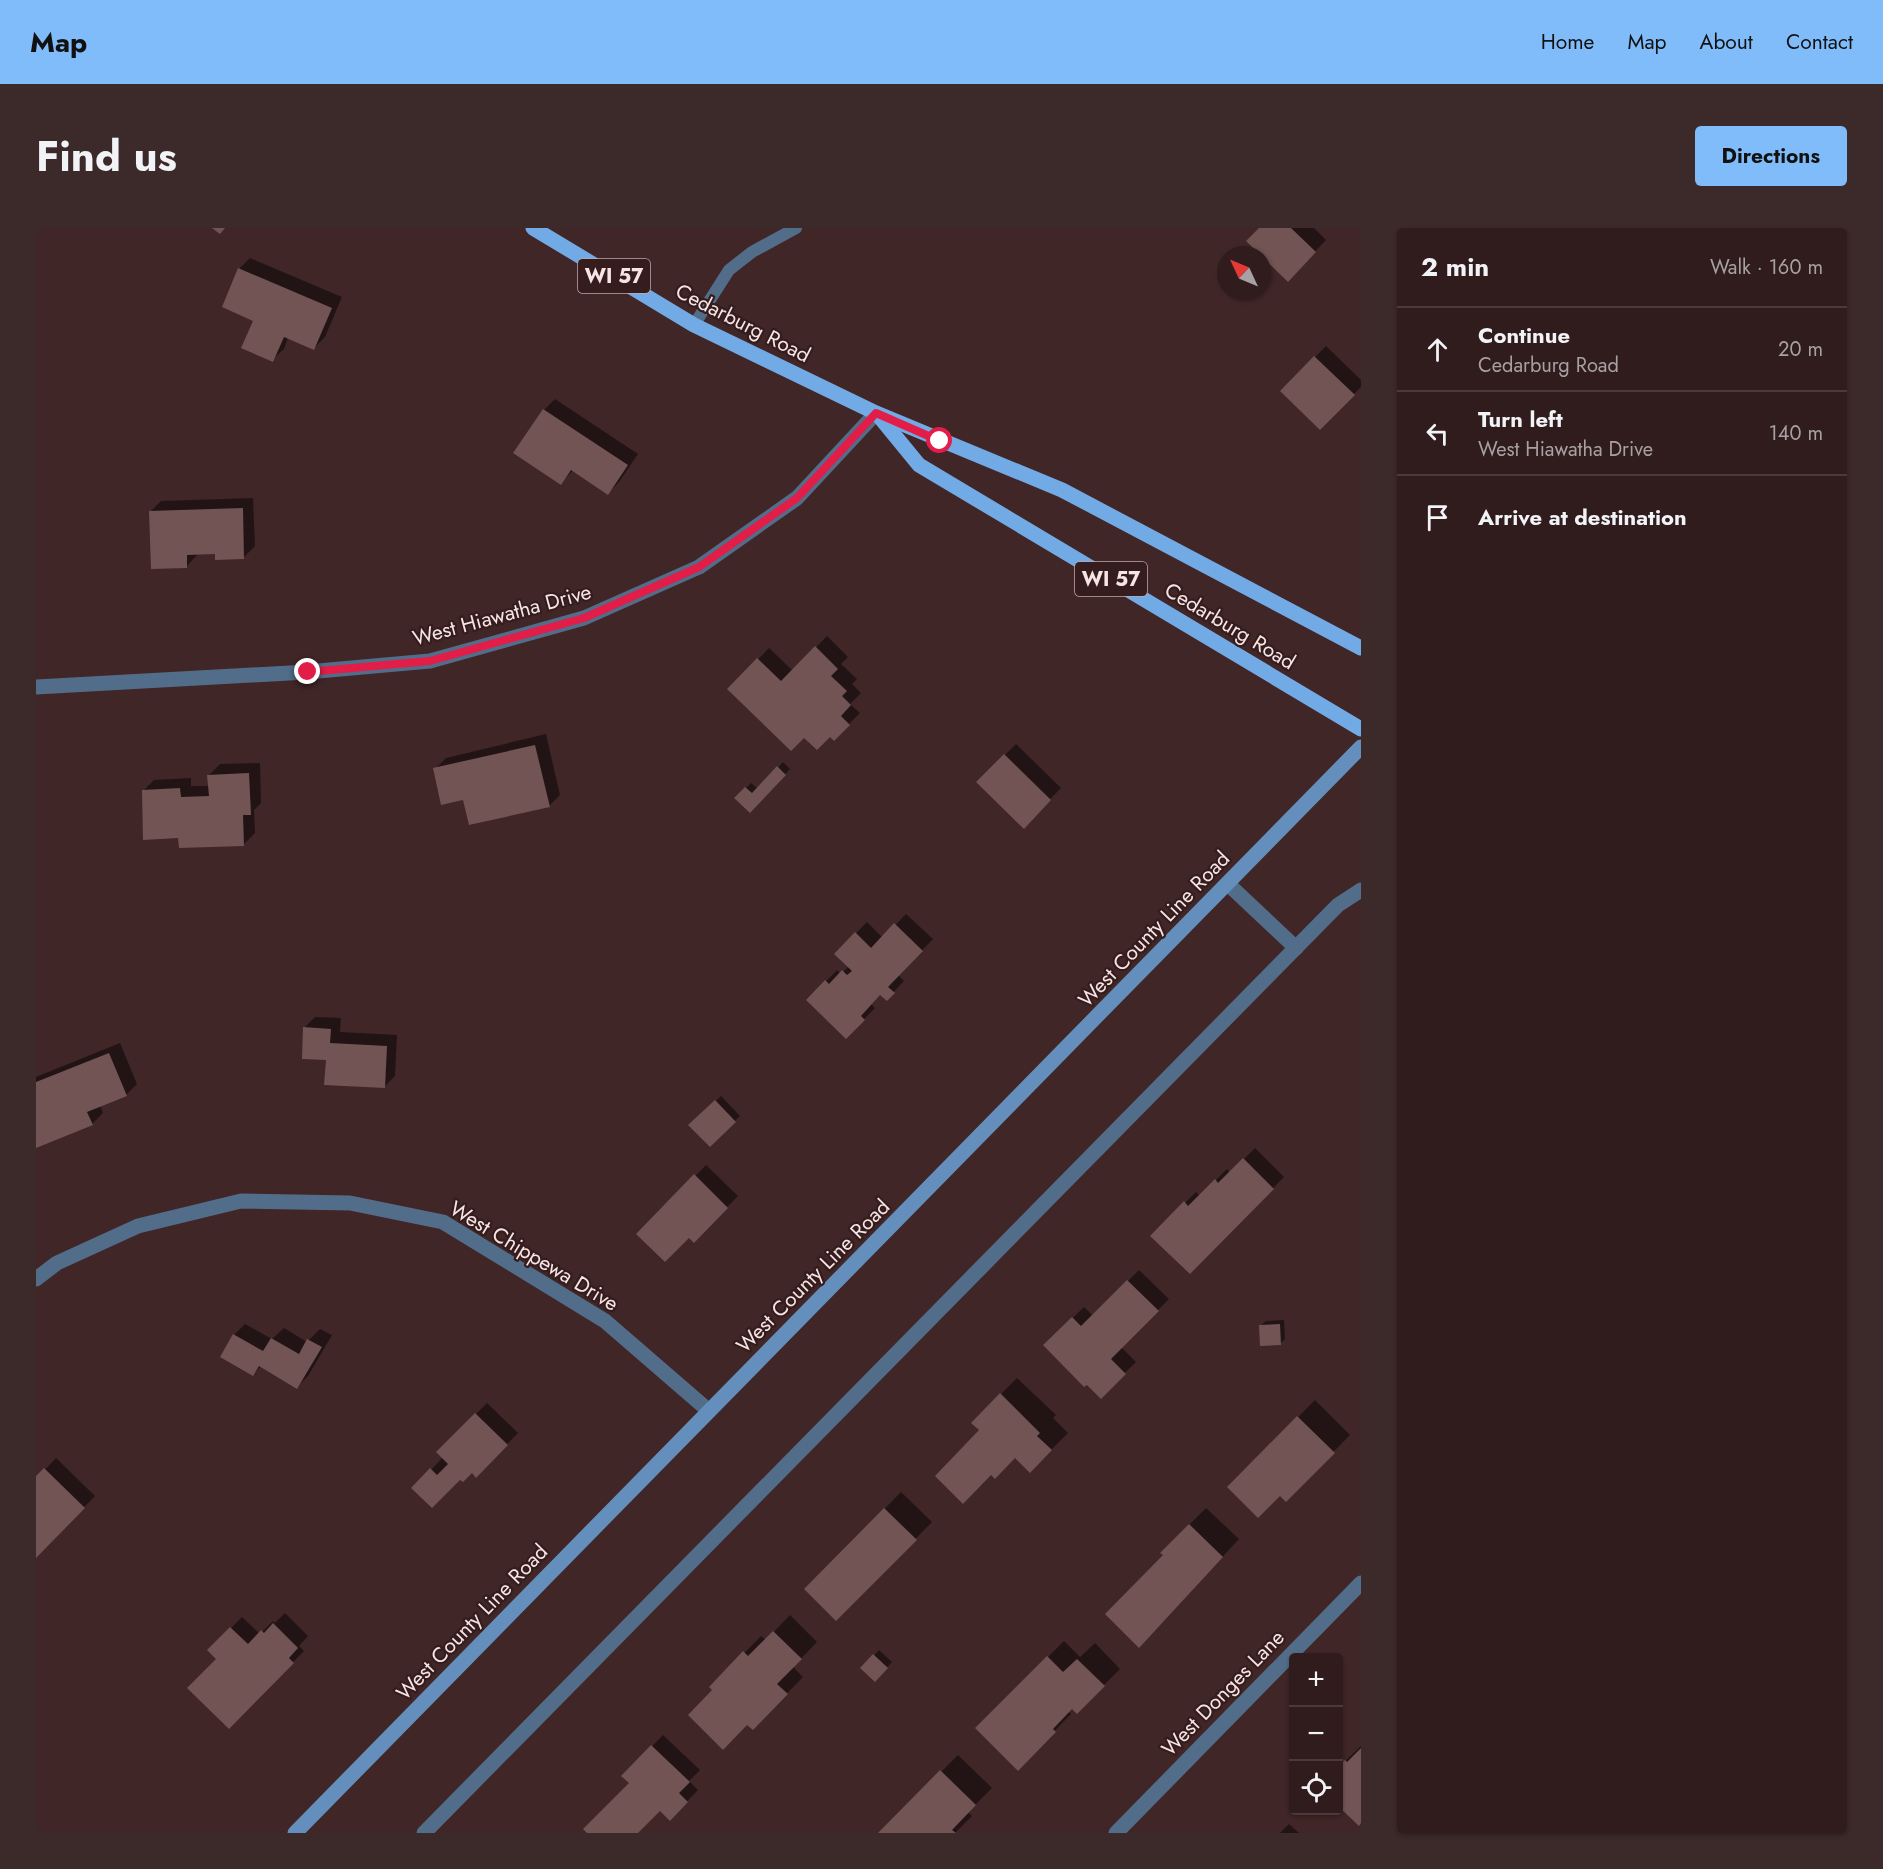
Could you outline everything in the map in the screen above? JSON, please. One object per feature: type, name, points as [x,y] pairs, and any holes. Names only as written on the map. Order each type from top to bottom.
[{"type":"main road","name":"Cedarburg Road","points":[[533,228],[694,325],[876,413],[1062,490],[1361,648]]},
{"type":"main road","name":"Cedarburg Road","points":[[876,413],[919,465],[1361,729]]},
{"type":"street","name":"West Hiawatha Drive","points":[[36,687],[308,672],[430,661],[584,618],[699,567],[797,498],[876,413]]},
{"type":"street","name":"West County Line Road","points":[[295,1833],[1361,747]]},
{"type":"street","points":[[1228,884],[1296,948]]},
{"type":"street","points":[[424,1833],[1338,905],[1361,890]]},
{"type":"street","name":"West Chippewa Drive","points":[[36,1279],[57,1263],[138,1226],[241,1201],[350,1203],[443,1222],[605,1321],[709,1411]]},
{"type":"street","name":"West Donges Lane","points":[[1116,1833],[1361,1583]]},
{"type":"lane","points":[[694,325],[729,270],[752,252],[796,228]]},
{"type":"building","points":[[212,228],[225,228],[220,234]]},
{"type":"building","points":[[1259,228],[1291,228],[1316,252],[1288,282],[1271,265],[1271,246],[1251,246],[1246,241]]},
{"type":"building","points":[[238,268],[332,308],[314,350],[284,337],[273,362],[241,348],[253,321],[222,307]]},
{"type":"building","points":[[1314,356],[1355,395],[1320,430],[1280,391]]},
{"type":"building","points":[[543,409],[628,465],[608,495],[571,470],[561,485],[513,453]]},
{"type":"building","points":[[243,508],[244,559],[215,560],[215,554],[187,555],[187,568],[151,569],[149,511]]},
{"type":"building","points":[[815,646],[838,669],[831,676],[847,691],[842,696],[851,705],[841,716],[850,725],[834,741],[830,737],[817,750],[804,738],[791,751],[727,689],[757,658],[781,681]]},
{"type":"building","points":[[535,745],[550,807],[469,825],[463,800],[441,805],[433,768]]},
{"type":"building","points":[[1004,754],[1051,800],[1024,829],[976,782]]},
{"type":"building","points":[[777,766],[786,775],[750,813],[734,798],[745,787],[752,793]]},
{"type":"building","points":[[249,773],[251,815],[243,815],[244,846],[179,848],[178,838],[143,840],[142,790],[180,788],[181,797],[209,796],[207,775]]},
{"type":"building","points":[[894,923],[923,951],[888,987],[895,993],[887,1001],[880,995],[861,1016],[865,1020],[846,1039],[806,1000],[825,980],[829,984],[842,970],[847,975],[852,971],[834,954],[855,932],[871,948]]},
{"type":"building","points":[[303,1027],[331,1029],[330,1043],[387,1046],[385,1088],[324,1085],[326,1060],[302,1059]]},
{"type":"building","points":[[109,1053],[127,1096],[87,1112],[93,1125],[36,1148],[36,1082]]},
{"type":"building","points":[[715,1100],[736,1122],[710,1147],[688,1125]]},
{"type":"building","points":[[1243,1158],[1274,1189],[1190,1274],[1150,1236],[1184,1201],[1188,1206],[1215,1179],[1218,1183]]},
{"type":"building","points":[[694,1174],[728,1208],[694,1243],[689,1238],[665,1262],[636,1234]]},
{"type":"building","points":[[1127,1280],[1159,1311],[1111,1359],[1126,1374],[1101,1399],[1087,1385],[1084,1387],[1043,1345],[1072,1317],[1081,1326]]},
{"type":"building","points":[[1280,1324],[1281,1345],[1260,1346],[1259,1325]]},
{"type":"building","points":[[233,1334],[263,1351],[271,1338],[299,1354],[307,1339],[322,1347],[297,1389],[259,1366],[253,1376],[220,1357]]},
{"type":"building","points":[[1000,1393],[1040,1433],[1037,1436],[1052,1450],[1030,1473],[1015,1458],[995,1479],[991,1475],[963,1504],[935,1476],[979,1430],[971,1423]]},
{"type":"building","points":[[475,1413],[508,1445],[476,1478],[472,1473],[463,1482],[460,1480],[432,1508],[411,1488],[430,1468],[437,1475],[448,1464],[436,1452]]},
{"type":"building","points":[[1297,1416],[1335,1453],[1286,1502],[1280,1496],[1258,1518],[1227,1487]]},
{"type":"building","points":[[44,1468],[85,1508],[36,1558],[36,1476]]},
{"type":"building","points":[[884,1508],[917,1540],[836,1621],[804,1589]]},
{"type":"building","points":[[1189,1524],[1223,1557],[1139,1648],[1105,1614],[1163,1555],[1160,1553]]},
{"type":"building","points":[[273,1623],[298,1648],[289,1658],[294,1663],[229,1729],[187,1688],[216,1659],[207,1650],[230,1627],[248,1644],[261,1630],[264,1633]]},
{"type":"building","points":[[773,1631],[802,1659],[777,1684],[788,1694],[753,1730],[747,1725],[723,1750],[688,1715],[712,1690],[709,1687],[743,1651],[748,1656]]},
{"type":"building","points":[[873,1654],[888,1668],[875,1682],[860,1668]]},
{"type":"building","points":[[1047,1656],[1063,1672],[1077,1659],[1105,1686],[1077,1714],[1072,1709],[1053,1729],[1056,1732],[1018,1771],[975,1728]]},
{"type":"building","points":[[651,1745],[690,1782],[679,1793],[688,1802],[670,1821],[660,1811],[638,1833],[587,1833],[583,1829],[629,1783],[621,1776]]},
{"type":"building","points":[[1361,1748],[1361,1823],[1359,1826],[1343,1811],[1343,1762],[1345,1760],[1347,1762]]},
{"type":"building","points":[[940,1770],[976,1805],[952,1830],[956,1833],[878,1833]]},
{"type":"route","points":[[308,672],[430,661],[584,618],[699,567],[797,498],[876,413],[940,441]]}]
